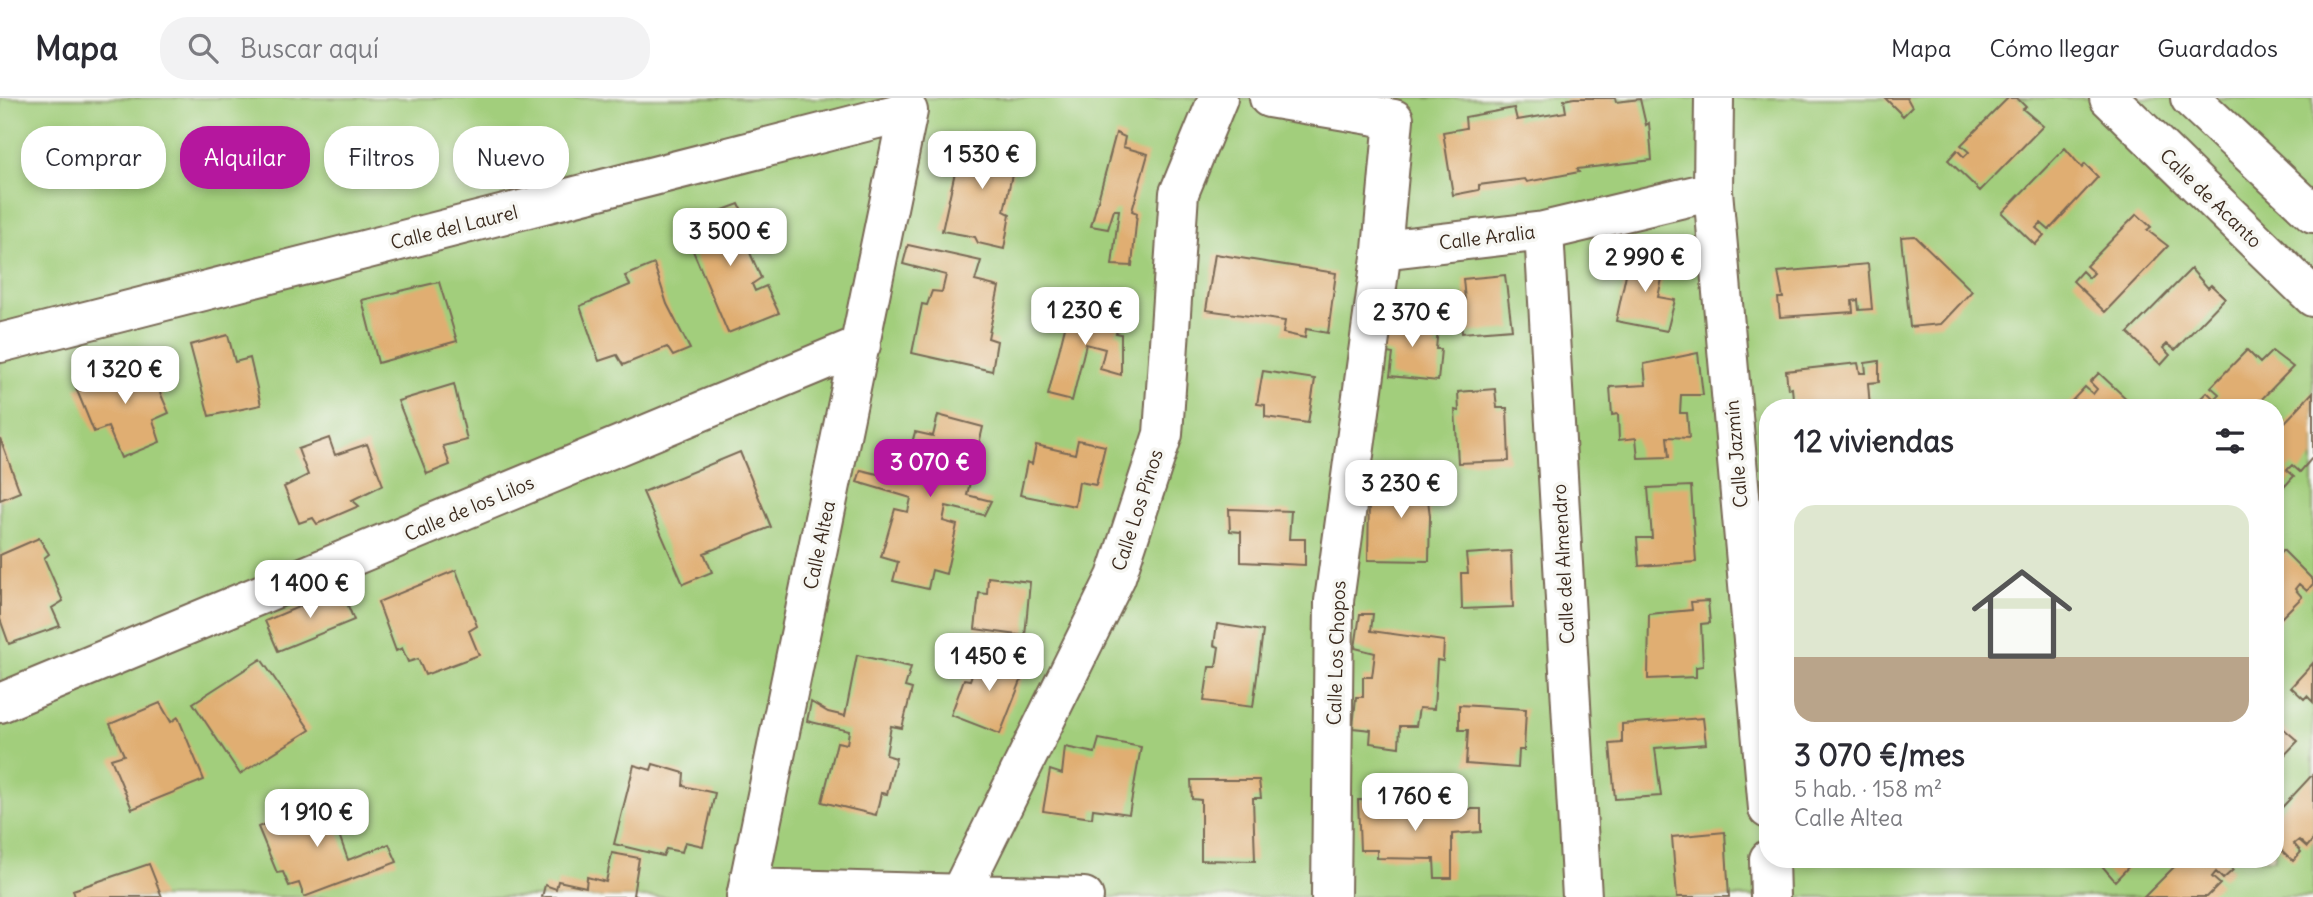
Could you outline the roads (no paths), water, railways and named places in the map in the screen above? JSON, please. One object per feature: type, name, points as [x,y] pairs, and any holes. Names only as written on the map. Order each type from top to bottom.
[{"type":"street","name":"Calle Los Pinos","points":[[959,894],[1116,577],[1159,447],[1163,433],[1179,193],[1218,98]]},
{"type":"street","name":"Calle Los Chopos","points":[[1269,98],[1394,119],[1382,250],[1334,601],[1331,897]]},
{"type":"street","name":"Calle Jazmín","points":[[1714,98],[1713,191],[1759,708]]},
{"type":"street","name":"Calle de Acanto","points":[[2109,98],[2313,297]]},
{"type":"street","points":[[2190,98],[2313,213]]},
{"type":"street","name":"Calle del Laurel","points":[[0,343],[908,111]]},
{"type":"street","name":"Calle Altea","points":[[747,892],[908,111]]},
{"type":"street","name":"Calle Aralia","points":[[1382,250],[1544,231],[1713,191]]},
{"type":"street","name":"Calle del Almendro","points":[[1544,231],[1582,897]]},
{"type":"street","name":"Calle de los Lilos","points":[[0,703],[861,345]]},
{"type":"street","points":[[1769,868],[1770,897]]},
{"type":"street","points":[[747,892],[1084,897]]}]
